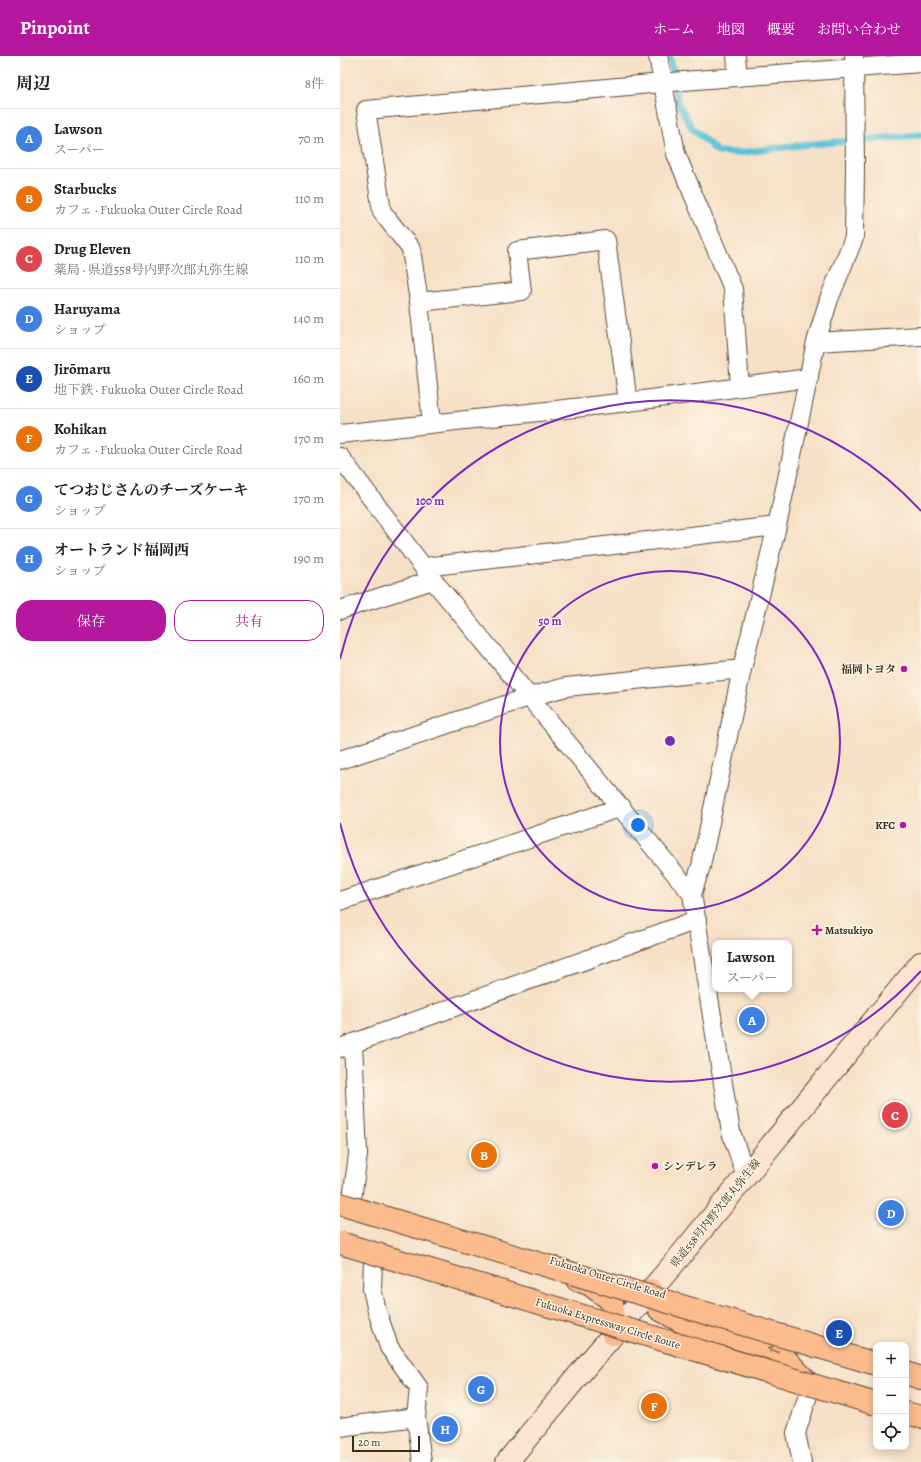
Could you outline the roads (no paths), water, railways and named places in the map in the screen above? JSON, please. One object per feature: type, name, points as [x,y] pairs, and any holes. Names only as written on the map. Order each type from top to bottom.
[{"type":"highway","name":"Fukuoka Outer Circle Road","points":[[344,1199],[873,1356]]},
{"type":"highway","points":[[344,1199],[873,1363]]},
{"type":"highway","points":[[401,1215],[440,1240],[590,1284],[612,1300],[614,1334]]},
{"type":"highway","name":"Fukuoka Expressway Circle Route","points":[[340,1243],[873,1404]]},
{"type":"highway","points":[[340,1250],[373,1261],[489,1293],[614,1334],[811,1386],[873,1404]]},
{"type":"highway","points":[[651,1290],[659,1309],[682,1322],[776,1350],[811,1386]]},
{"type":"highway","points":[[909,1367],[921,1371]]},
{"type":"highway","points":[[909,1374],[921,1378]]},
{"type":"highway","points":[[909,1415],[921,1418]]},
{"type":"main road","name":"県道558号内野次郎丸弥生線","points":[[507,1462],[746,1176],[921,963]]},
{"type":"street","points":[[658,56],[676,154],[733,289],[740,387]]},
{"type":"street","points":[[736,56],[738,77]]},
{"type":"street","points":[[746,1176],[731,1132],[692,894],[700,866],[742,669],[778,526],[816,342],[829,299],[854,238],[854,62]]},
{"type":"street","points":[[432,423],[419,302],[411,249],[382,212],[366,110],[738,77],[854,62],[921,63]]},
{"type":"street","points":[[419,302],[522,291],[517,251],[606,240],[628,402]]},
{"type":"street","points":[[816,342],[921,336]]},
{"type":"street","points":[[340,434],[628,402],[809,378]]},
{"type":"street","points":[[340,457],[429,574],[692,894]]},
{"type":"street","points":[[340,610],[429,574],[778,526]]},
{"type":"street","points":[[340,760],[529,697],[566,687],[742,669]]},
{"type":"street","points":[[340,901],[622,807]]},
{"type":"street","points":[[344,1199],[358,1156],[346,1046],[697,920]]},
{"type":"street","points":[[373,1261],[372,1289],[377,1311],[389,1347],[420,1388],[416,1417],[422,1462]]},
{"type":"street","points":[[802,1462],[796,1433],[811,1386]]},
{"type":"street","points":[[340,1427],[416,1417]]},
{"type":"waterway","points":[[670,56],[677,101],[692,128],[718,152],[738,153],[800,145],[921,135]]},
{"type":"place","name":"福岡トヨタ","points":[[904,669]]},
{"type":"place","name":"KFC","points":[[903,825]]},
{"type":"place","name":"Matsukiyo","points":[[817,930]]},
{"type":"place","name":"Lawson","points":[[752,1020]]},
{"type":"place","name":"Drug Eleven","points":[[895,1115]]},
{"type":"place","name":"Starbucks","points":[[484,1155]]},
{"type":"place","name":"シンデレラ","points":[[655,1166]]},
{"type":"place","name":"Haruyama","points":[[891,1213]]},
{"type":"place","name":"Jirōmaru","points":[[839,1333]]},
{"type":"place","name":"てつおじさんのチーズケーキ","points":[[481,1389]]},
{"type":"place","name":"Kohikan","points":[[654,1406]]},
{"type":"place","name":"オートランド福岡西","points":[[445,1429]]}]
